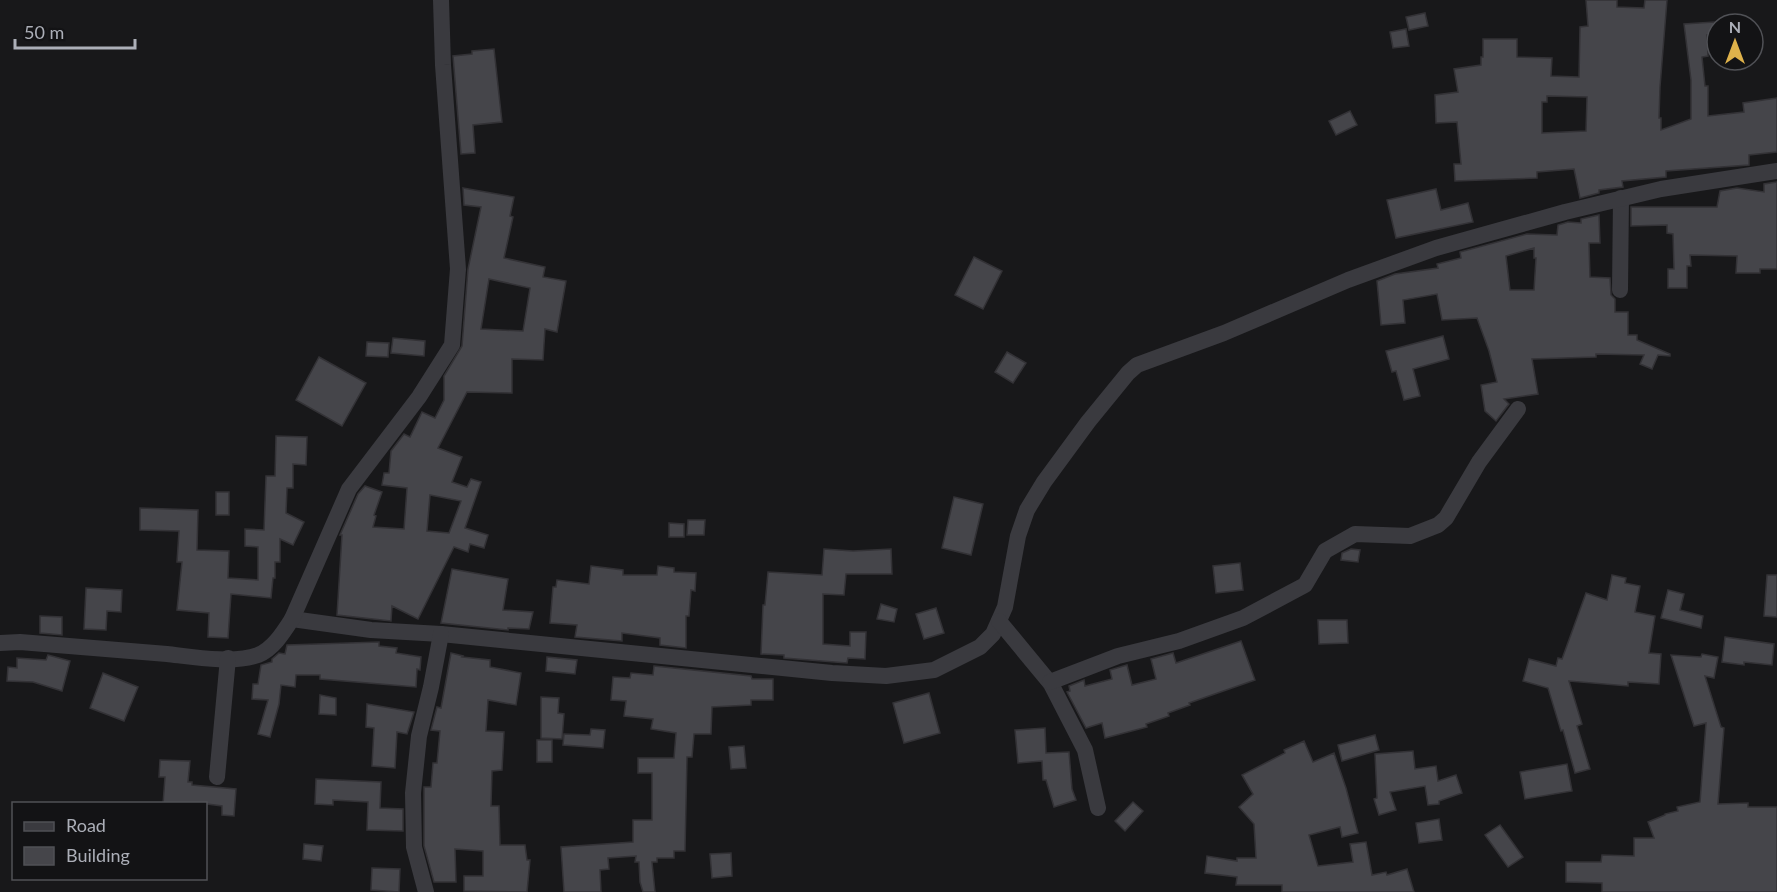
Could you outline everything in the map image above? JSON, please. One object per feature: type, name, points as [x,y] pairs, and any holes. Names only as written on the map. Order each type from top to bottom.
[{"type":"street","points":[[0,643],[20,642],[246,659],[268,649],[282,634],[292,619],[350,489],[419,397],[452,345],[458,269],[443,65],[441,0]]},
{"type":"street","points":[[292,619],[371,630],[441,634],[832,673],[886,676],[934,670],[980,647],[993,634],[1005,607],[1018,536],[1027,510],[1044,482],[1088,422],[1137,365],[1224,333],[1348,280],[1436,248],[1621,198],[1661,189],[1777,171]]},
{"type":"street","points":[[1620,290],[1621,198]]},
{"type":"street","points":[[1050,682],[1118,656],[1184,639],[1243,618],[1305,585],[1325,551],[1355,534],[1407,537],[1438,525],[1446,518],[1479,462],[1518,409]]},
{"type":"street","points":[[999,621],[1050,682],[1089,760],[1098,808]]},
{"type":"street","points":[[426,892],[414,847],[413,793],[419,736],[441,634]]},
{"type":"street","points":[[217,777],[228,658]]},
{"type":"building","points":[[1586,0],[1617,0],[1617,7],[1644,8],[1645,0],[1667,0],[1660,87],[1661,130],[1691,119],[1691,80],[1684,24],[1705,23],[1705,56],[1702,57],[1705,86],[1708,86],[1708,116],[1744,112],[1743,103],[1777,98],[1777,152],[1749,155],[1749,165],[1666,171],[1666,177],[1622,181],[1623,187],[1599,190],[1599,193],[1580,198],[1574,169],[1537,172],[1537,178],[1455,181],[1454,164],[1461,164],[1457,122],[1436,123],[1435,95],[1458,92],[1454,69],[1481,65],[1483,39],[1517,39],[1517,57],[1552,58],[1551,76],[1579,77],[1580,27],[1588,26]],"holes":[[[1547,96],[1587,97],[1586,131],[1542,133],[1542,102],[1547,102]]]},
{"type":"building","points":[[1425,13],[1428,26],[1409,30],[1406,17]]},
{"type":"building","points":[[1406,29],[1409,46],[1393,48],[1390,32]]},
{"type":"building","points":[[494,49],[502,122],[473,125],[475,153],[461,154],[453,56]]},
{"type":"building","points":[[1350,111],[1357,125],[1336,135],[1329,121]]},
{"type":"building","points":[[1777,182],[1777,269],[1760,269],[1760,273],[1736,273],[1737,256],[1690,255],[1691,266],[1687,266],[1687,288],[1668,288],[1668,269],[1674,269],[1673,234],[1667,233],[1667,225],[1631,226],[1631,207],[1717,207],[1720,191],[1737,188],[1764,192],[1764,184]]},
{"type":"building","points":[[463,188],[514,197],[510,216],[513,217],[504,258],[545,267],[543,277],[566,281],[557,332],[545,329],[543,360],[512,359],[512,393],[467,392],[438,448],[462,457],[452,482],[467,487],[471,479],[481,482],[465,528],[488,535],[484,548],[470,544],[468,552],[454,547],[418,619],[392,606],[391,621],[337,615],[342,535],[340,535],[358,494],[365,486],[382,492],[374,515],[376,516],[373,527],[404,529],[407,488],[382,485],[384,473],[389,473],[391,451],[404,434],[410,437],[422,412],[435,418],[444,400],[444,376],[462,346],[468,269],[481,207],[464,205]],"holes":[[[489,279],[530,288],[523,331],[481,329]],[[430,495],[461,501],[449,533],[427,531]]]},
{"type":"building","points":[[1436,189],[1441,210],[1468,203],[1473,222],[1396,238],[1387,200]]},
{"type":"building","points":[[1599,215],[1600,243],[1589,243],[1590,277],[1610,278],[1611,295],[1615,299],[1615,312],[1628,312],[1628,335],[1637,335],[1637,340],[1670,354],[1670,356],[1658,355],[1652,369],[1640,364],[1644,355],[1596,354],[1596,357],[1532,359],[1538,394],[1504,399],[1509,404],[1496,421],[1485,411],[1481,385],[1497,382],[1477,318],[1442,320],[1437,294],[1403,300],[1405,323],[1381,325],[1377,281],[1395,274],[1438,268],[1437,264],[1461,258],[1460,252],[1527,234],[1557,235],[1558,225],[1568,222],[1581,223],[1581,219]],"holes":[[[1534,248],[1534,258],[1536,258],[1534,290],[1510,290],[1506,256]]]},
{"type":"building","points":[[974,257],[1002,271],[983,309],[955,295]]},
{"type":"building","points":[[1443,336],[1449,359],[1413,369],[1420,396],[1404,400],[1396,371],[1392,372],[1386,351]]},
{"type":"building","points":[[393,338],[425,341],[424,356],[391,353]]},
{"type":"building","points":[[367,342],[389,343],[388,357],[366,356]]},
{"type":"building","points":[[1007,352],[1026,363],[1013,383],[995,372]]},
{"type":"building","points":[[319,357],[366,383],[342,426],[296,400]]},
{"type":"building","points":[[276,436],[307,437],[306,465],[293,464],[293,488],[287,488],[286,513],[304,522],[293,545],[280,539],[280,562],[275,562],[271,598],[231,594],[228,638],[208,637],[209,613],[177,610],[182,562],[177,562],[179,531],[140,530],[140,508],[198,510],[197,550],[229,551],[228,578],[258,580],[258,547],[245,546],[245,529],[264,530],[266,476],[275,476]]},
{"type":"building","points":[[216,492],[229,492],[229,515],[216,515]]},
{"type":"building","points":[[954,497],[983,504],[971,555],[942,548]]},
{"type":"building","points":[[688,520],[705,520],[704,535],[687,535]]},
{"type":"building","points":[[669,523],[684,524],[684,537],[669,537]]},
{"type":"building","points":[[824,549],[853,551],[891,549],[892,574],[846,574],[844,595],[823,594],[823,644],[850,646],[850,632],[866,632],[865,659],[848,658],[847,663],[761,654],[763,605],[765,605],[768,572],[822,575]]},
{"type":"building","points":[[1351,549],[1360,550],[1358,562],[1341,560],[1342,553]]},
{"type":"building","points":[[1240,563],[1243,590],[1216,593],[1213,566]]},
{"type":"building","points":[[591,566],[623,570],[623,575],[657,575],[658,566],[674,568],[674,572],[696,573],[695,591],[691,590],[689,616],[686,616],[686,648],[660,645],[660,638],[622,633],[622,641],[575,637],[577,625],[550,623],[553,587],[556,587],[557,580],[589,584]]},
{"type":"building","points":[[452,569],[508,579],[503,610],[533,612],[529,629],[508,628],[508,630],[441,623]]},
{"type":"building","points":[[1612,575],[1626,578],[1625,583],[1640,586],[1635,612],[1655,616],[1649,653],[1661,654],[1659,684],[1628,682],[1628,686],[1569,681],[1582,724],[1577,726],[1590,769],[1575,773],[1548,688],[1523,681],[1529,659],[1556,666],[1558,658],[1562,659],[1586,593],[1607,600]]},
{"type":"building","points":[[1767,575],[1777,575],[1777,617],[1764,616]]},
{"type":"building","points":[[86,588],[122,590],[121,612],[107,611],[106,630],[84,629]]},
{"type":"building","points":[[1668,590],[1684,594],[1680,610],[1703,616],[1701,628],[1661,618]]},
{"type":"building","points":[[881,604],[897,609],[894,622],[877,619]]},
{"type":"building","points":[[936,608],[944,633],[924,639],[916,614]]},
{"type":"building","points":[[40,616],[62,617],[62,635],[40,633]]},
{"type":"building","points":[[1318,620],[1347,620],[1348,643],[1319,644]]},
{"type":"building","points":[[1725,637],[1774,644],[1772,665],[1722,662]]},
{"type":"building","points":[[1241,641],[1255,680],[1189,703],[1190,705],[1168,713],[1169,716],[1146,724],[1147,727],[1105,738],[1102,723],[1086,728],[1067,692],[1070,691],[1069,686],[1084,680],[1085,686],[1112,679],[1110,670],[1127,665],[1132,685],[1156,679],[1151,659],[1173,653],[1176,663]]},
{"type":"building","points":[[379,642],[379,646],[397,648],[396,653],[421,657],[420,670],[417,669],[416,687],[320,679],[320,675],[296,675],[295,687],[281,685],[279,704],[270,737],[258,734],[268,700],[252,699],[253,684],[258,684],[261,665],[272,662],[272,659],[279,653],[285,654],[287,645]]},
{"type":"building","points":[[451,653],[462,657],[490,660],[490,667],[521,673],[516,705],[488,700],[486,731],[504,732],[502,770],[492,771],[491,806],[499,806],[500,845],[525,845],[527,860],[530,860],[527,892],[464,891],[464,876],[483,876],[483,851],[455,849],[456,882],[434,882],[424,846],[424,787],[431,787],[433,763],[437,763],[440,731],[431,730],[437,707],[441,708]]},
{"type":"building","points":[[1702,654],[1718,657],[1714,678],[1705,676],[1721,727],[1724,728],[1718,804],[1748,803],[1748,807],[1777,807],[1777,892],[1602,892],[1602,883],[1566,882],[1566,862],[1601,862],[1602,855],[1634,856],[1634,838],[1654,838],[1648,822],[1678,811],[1677,807],[1700,802],[1706,723],[1694,726],[1671,655],[1701,657]]},
{"type":"building","points":[[48,655],[70,661],[62,691],[33,682],[7,681],[8,667],[17,668],[17,658],[46,660]]},
{"type":"building","points":[[547,657],[577,660],[575,674],[546,671]]},
{"type":"building","points":[[654,666],[751,676],[752,679],[773,679],[773,700],[751,700],[751,705],[712,707],[711,734],[694,734],[692,757],[687,757],[685,851],[674,851],[674,858],[657,858],[657,862],[652,862],[655,892],[643,892],[639,862],[635,862],[636,856],[608,858],[609,869],[600,870],[601,892],[564,892],[561,847],[633,842],[633,820],[652,820],[652,773],[638,773],[638,758],[674,758],[676,733],[651,729],[653,719],[624,716],[626,701],[611,700],[613,677],[630,678],[631,673],[653,675]]},
{"type":"building","points":[[103,673],[138,687],[124,721],[90,708]]},
{"type":"building","points":[[929,693],[940,733],[904,743],[893,703]]},
{"type":"building","points":[[320,695],[336,698],[336,715],[319,714]]},
{"type":"building","points":[[541,697],[559,698],[558,713],[564,714],[562,739],[541,738]]},
{"type":"building","points":[[367,704],[414,712],[407,734],[397,732],[395,768],[372,766],[374,728],[366,727]]},
{"type":"building","points":[[1045,728],[1046,753],[1069,752],[1072,789],[1076,800],[1054,807],[1046,780],[1043,780],[1042,761],[1018,763],[1015,730]]},
{"type":"building","points":[[591,729],[605,730],[603,748],[563,745],[564,734],[590,735]]},
{"type":"building","points":[[1375,735],[1379,750],[1342,761],[1338,745]]},
{"type":"building","points":[[537,740],[552,740],[552,762],[537,762]]},
{"type":"building","points":[[1304,741],[1313,762],[1334,753],[1358,833],[1342,837],[1340,827],[1309,835],[1318,866],[1353,862],[1350,844],[1366,842],[1372,875],[1386,872],[1387,875],[1407,869],[1414,892],[1282,892],[1282,885],[1236,885],[1237,877],[1205,873],[1207,856],[1237,861],[1237,858],[1256,858],[1254,824],[1239,807],[1253,794],[1242,775]]},
{"type":"building","points":[[744,746],[746,768],[731,769],[729,747]]},
{"type":"building","points":[[1413,751],[1415,769],[1436,766],[1438,781],[1456,775],[1462,793],[1439,801],[1439,804],[1428,805],[1425,786],[1390,792],[1396,810],[1379,815],[1374,799],[1377,798],[1375,754]]},
{"type":"building","points":[[160,760],[190,761],[188,782],[192,782],[192,785],[236,789],[234,816],[222,815],[222,806],[207,804],[207,802],[163,802],[165,777],[159,777]]},
{"type":"building","points":[[1567,764],[1572,791],[1525,799],[1520,772]]},
{"type":"building","points":[[316,779],[381,782],[380,808],[403,809],[403,831],[367,830],[368,802],[333,800],[333,805],[315,804]]},
{"type":"building","points":[[1133,802],[1143,811],[1125,831],[1115,821]]},
{"type":"building","points":[[1439,819],[1442,840],[1419,843],[1416,823]]},
{"type":"building","points":[[1500,825],[1523,857],[1508,867],[1485,835]]},
{"type":"building","points":[[304,844],[323,846],[321,861],[303,859]]},
{"type":"building","points":[[731,853],[732,876],[712,878],[710,854]]},
{"type":"building","points":[[372,868],[400,869],[399,892],[371,890]]}]
